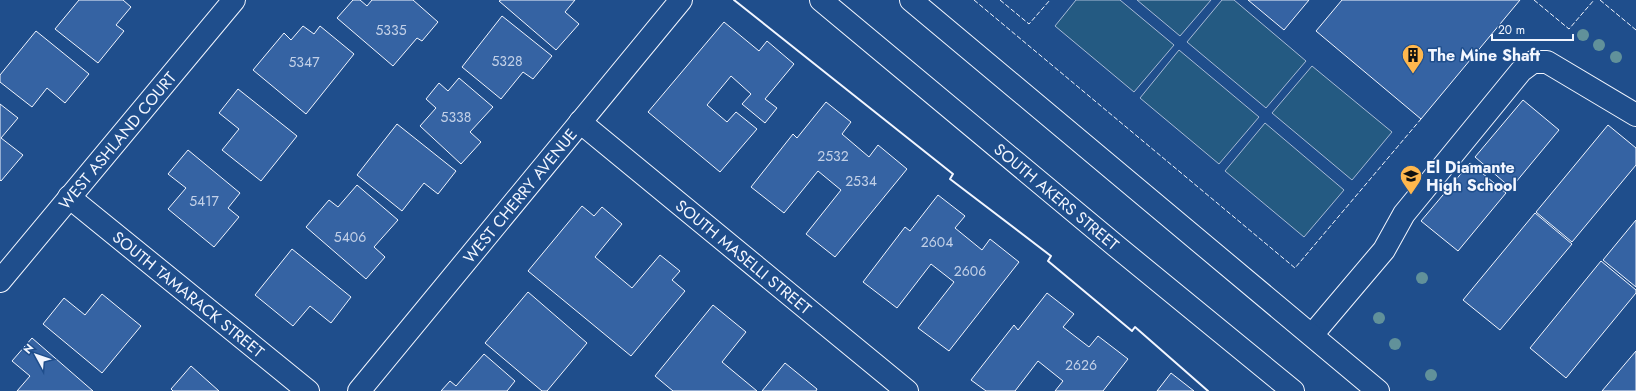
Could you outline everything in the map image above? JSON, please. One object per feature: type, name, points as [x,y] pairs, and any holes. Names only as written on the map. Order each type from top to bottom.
[{"type":"street","name":"WEST ASHLAND COURT","points":[[0,281],[234,0]]},
{"type":"street","name":"WEST CHERRY AVENUE","points":[[359,391],[681,0]]},
{"type":"street","name":"SOUTH AKERS STREET","points":[[821,0],[1165,287],[1293,391]]},
{"type":"street","points":[[911,0],[1378,391]]},
{"type":"street","points":[[1312,335],[1384,250],[1404,214],[1521,71],[1533,62],[1547,62],[1636,115]]},
{"type":"street","name":"SOUTH MASELLI STREET","points":[[580,122],[907,391]]},
{"type":"street","name":"SOUTH TAMARACK STREET","points":[[70,197],[308,391]]},
{"type":"shaded area","points":[[1076,0],[1120,0],[1174,45],[1134,92],[1055,26]]},
{"type":"shaded area","points":[[1137,0],[1211,0],[1180,36]]},
{"type":"shaded area","points":[[1222,0],[1234,0],[1306,61],[1266,108],[1187,42]]},
{"type":"shaded area","points":[[1179,50],[1259,117],[1219,164],[1140,98]]},
{"type":"shaded area","points":[[1312,66],[1392,132],[1352,180],[1272,113]]},
{"type":"shaded area","points":[[1265,123],[1344,190],[1304,237],[1225,171]]},
{"type":"building","points":[[79,0],[123,0],[131,7],[116,25],[124,31],[98,63],[55,29]]},
{"type":"building","points":[[353,0],[360,0],[367,6],[372,0],[413,0],[438,22],[422,41],[417,38],[393,66],[337,18]]},
{"type":"building","points":[[575,0],[565,12],[579,24],[556,50],[499,1]]},
{"type":"building","points":[[1248,0],[1309,0],[1284,30]]},
{"type":"building","name":"The Mine Shaft","points":[[1342,0],[1520,0],[1421,119],[1316,31]]},
{"type":"building","points":[[502,16],[552,56],[533,79],[523,72],[501,99],[462,67]]},
{"type":"building","points":[[724,22],[759,51],[767,41],[794,64],[765,99],[777,108],[765,123],[742,104],[751,94],[731,76],[707,105],[727,122],[736,112],[757,129],[720,172],[648,112]]},
{"type":"building","points":[[303,26],[314,34],[320,26],[354,54],[306,114],[253,70],[284,33],[291,40]]},
{"type":"building","points":[[36,31],[89,74],[65,103],[47,88],[32,107],[0,82],[0,75]]},
{"type":"building","points":[[459,78],[493,107],[470,132],[481,142],[461,164],[420,126],[436,108],[426,99],[439,83],[448,91]]},
{"type":"building","points":[[238,89],[297,136],[261,181],[222,150],[239,129],[219,113]]},
{"type":"building","points":[[1523,100],[1559,130],[1511,188],[1475,157]]},
{"type":"building","points":[[826,102],[851,122],[842,134],[869,157],[878,145],[907,169],[835,257],[806,234],[841,190],[818,171],[784,213],[751,187],[793,134],[797,138]]},
{"type":"building","points":[[0,104],[18,118],[1,138],[23,155],[1,181],[0,180]]},
{"type":"building","points":[[397,124],[456,171],[438,194],[424,183],[402,211],[357,175]]},
{"type":"building","points":[[1608,125],[1636,148],[1636,165],[1572,242],[1536,212]]},
{"type":"building","points":[[188,150],[240,193],[228,208],[239,217],[214,247],[168,209],[186,188],[168,174]]},
{"type":"building","points":[[1470,163],[1506,193],[1458,251],[1421,221]]},
{"type":"building","points":[[357,185],[398,220],[374,247],[385,257],[366,279],[306,227],[329,200],[338,207]]},
{"type":"building","points":[[938,195],[965,216],[955,228],[982,250],[990,239],[1019,262],[949,351],[918,328],[954,282],[931,264],[897,308],[863,282],[905,227],[910,231]]},
{"type":"building","points":[[582,206],[594,216],[602,207],[622,224],[595,257],[632,288],[660,255],[680,271],[672,280],[685,291],[631,356],[528,271]]},
{"type":"building","points":[[1535,213],[1572,244],[1500,330],[1463,300]]},
{"type":"building","points":[[1636,220],[1636,287],[1603,260]]},
{"type":"building","points":[[292,249],[351,297],[331,323],[310,306],[293,326],[255,295]]},
{"type":"building","points":[[1601,261],[1636,290],[1636,293],[1566,378],[1530,348]]},
{"type":"building","points":[[528,292],[587,343],[547,391],[542,391],[485,343]]},
{"type":"building","points":[[1047,293],[1074,314],[1063,327],[1089,347],[1098,336],[1128,359],[1103,391],[1055,391],[1063,381],[1038,361],[1015,391],[986,391],[971,380],[1014,325],[1018,330]]},
{"type":"building","points":[[102,294],[141,326],[102,373],[43,324],[64,298],[85,315]]},
{"type":"building","points":[[713,305],[746,332],[722,362],[757,391],[673,391],[655,376]]},
{"type":"building","points":[[32,338],[93,391],[17,391],[30,376],[12,361]]},
{"type":"building","points":[[1636,351],[1636,391],[1602,391]]},
{"type":"building","points":[[484,354],[515,381],[507,391],[441,391],[450,381],[456,386]]},
{"type":"building","points":[[785,363],[817,389],[816,391],[762,391]]},
{"type":"building","points":[[191,366],[219,391],[173,391],[171,389]]},
{"type":"building","points":[[1171,373],[1194,391],[1157,391]]},
{"type":"fence","points":[[974,0],[1295,268],[1421,119]]},
{"type":"fence","points":[[1000,0],[1029,24],[1050,0]]},
{"type":"fence","points":[[1534,0],[1569,29],[1594,0]]},
{"type":"fence","points":[[1600,0],[1636,30]]},
{"type":"wall","points":[[734,0],[953,174],[950,179],[1051,256],[1048,261],[1132,331],[1135,327],[1208,391]]},
{"type":"place","name":"The Mine Shaft","points":[[1413,74]]},
{"type":"place","name":"El Diamante High School","points":[[1411,196]]}]
